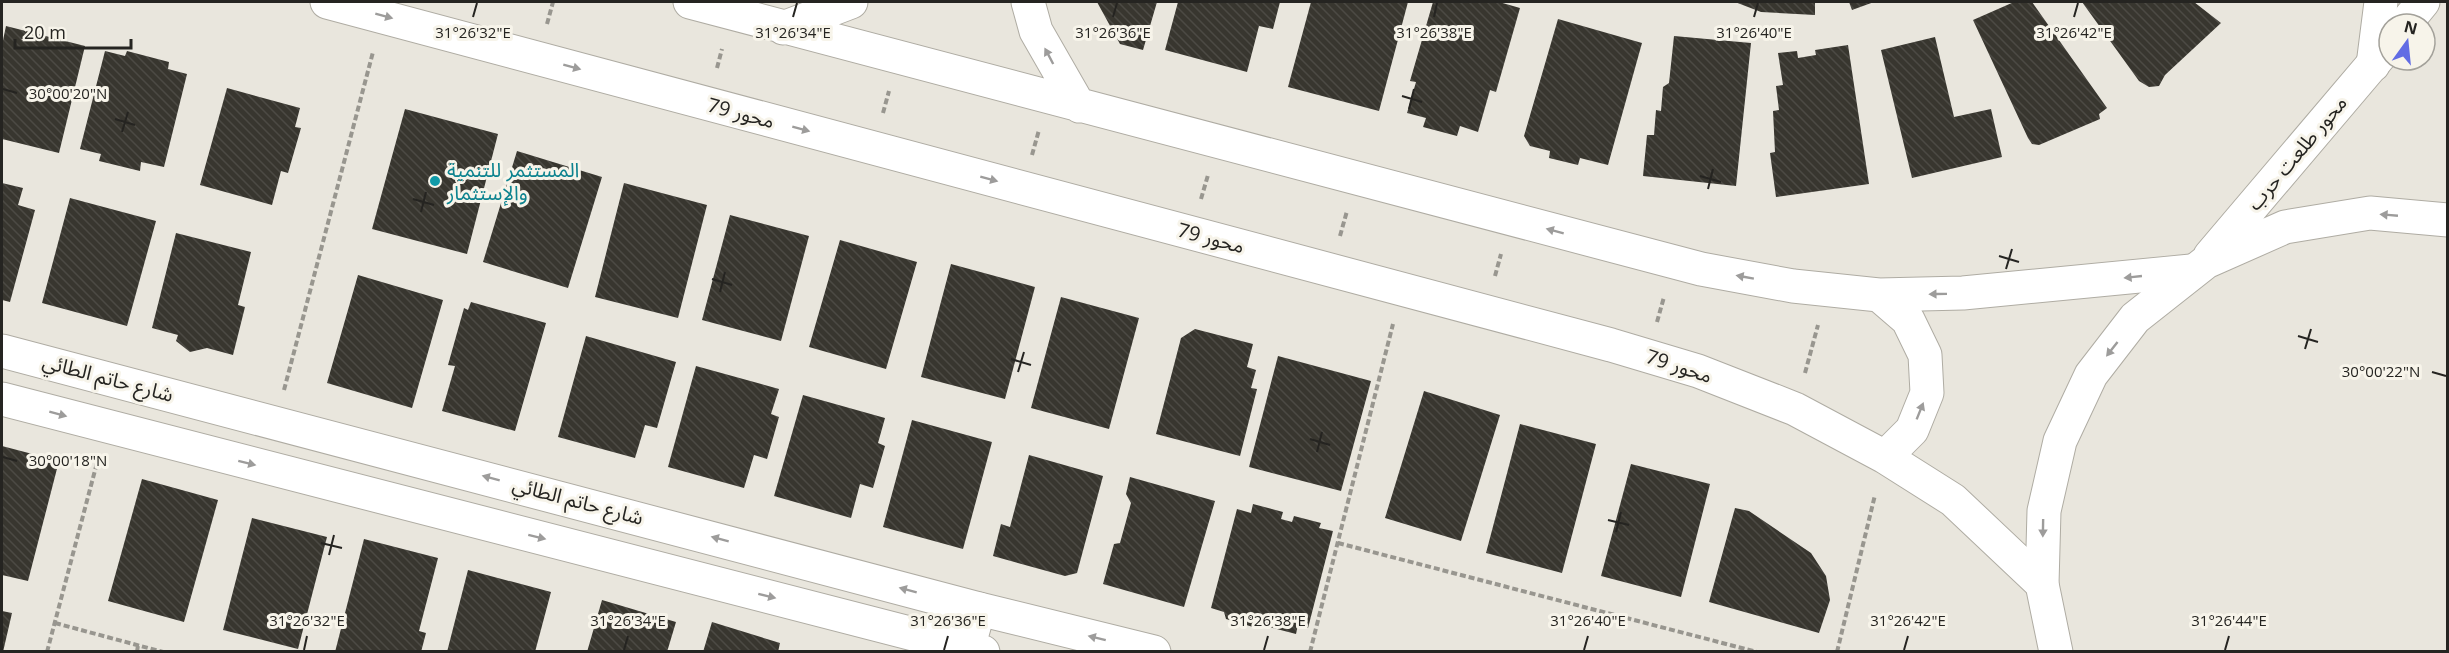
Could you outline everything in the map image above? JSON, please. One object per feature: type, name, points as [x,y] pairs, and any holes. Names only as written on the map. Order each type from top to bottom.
[{"type":"main road","name":"محور 79","points":[[327,2],[1402,288],[1698,371],[1795,409],[1885,457],[1953,500],[2042,584]]},
{"type":"main road","points":[[690,2],[898,59],[1701,269],[1827,290],[1879,295],[1963,293],[2198,267]]},
{"type":"main road","points":[[783,28],[851,2]]},
{"type":"main road","points":[[1028,2],[1036,31],[1064,102]]},
{"type":"main road","name":"محور طلعت حرب","points":[[2198,267],[2377,60]]},
{"type":"main road","points":[[2056,651],[2042,584],[2044,511],[2060,441],[2087,384],[2135,318],[2198,267],[2285,227],[2370,213],[2448,220]]},
{"type":"main road","points":[[1879,295],[1908,320],[1925,355],[1927,393],[1912,430],[1885,457]]},
{"type":"main road","name":"شارع حاتم الطائي","points":[[2,351],[980,609],[1154,651]]},
{"type":"main road","points":[[2,399],[973,650],[980,609]]},
{"type":"path","points":[[707,104],[732,14]]},
{"type":"path","points":[[276,422],[383,16]]},
{"type":"path","points":[[873,148],[898,59]]},
{"type":"path","points":[[1023,188],[1064,102]]},
{"type":"path","points":[[1192,233],[1218,142]]},
{"type":"path","points":[[1331,269],[1356,179]]},
{"type":"path","points":[[1485,311],[1510,219]]},
{"type":"path","points":[[1648,356],[1673,262]]},
{"type":"path","points":[[1310,651],[1402,288]]},
{"type":"path","points":[[1795,409],[1827,290]]},
{"type":"path","points":[[47,651],[107,427]]},
{"type":"path","points":[[1837,651],[1885,457]]},
{"type":"path","points":[[1338,543],[1756,651]]},
{"type":"path","points":[[55,623],[163,651]]},
{"type":"path","points":[[136,651],[138,645]]},
{"type":"building","points":[[1097,2],[1157,2],[1143,50],[1120,44]]},
{"type":"building","points":[[1178,2],[1280,2],[1273,29],[1259,26],[1247,72],[1165,50]]},
{"type":"building","points":[[1311,2],[1408,2],[1379,111],[1288,87]]},
{"type":"building","points":[[1433,2],[1499,2],[1520,8],[1496,92],[1490,90],[1478,132],[1460,126],[1457,136],[1423,127],[1426,118],[1407,113],[1416,82],[1410,81]]},
{"type":"building","points":[[1735,2],[1815,2],[1815,15],[1761,12]]},
{"type":"building","points":[[1849,2],[1874,2],[1852,10]]},
{"type":"building","points":[[2014,2],[2032,2],[2107,108],[2099,114],[2100,119],[2039,145],[2032,144],[1973,20]]},
{"type":"building","points":[[2082,2],[2194,2],[2221,23],[2165,75],[2159,86],[2149,87],[2139,81]]},
{"type":"building","points":[[1558,19],[1642,43],[1608,165],[1580,158],[1578,165],[1549,158],[1550,151],[1530,146],[1524,136]]},
{"type":"building","points":[[6,26],[85,46],[59,153],[2,139],[2,45]]},
{"type":"building","points":[[1674,36],[1751,43],[1736,186],[1643,176],[1647,135],[1654,135],[1656,110],[1661,111],[1663,87],[1669,83]]},
{"type":"building","points":[[1935,37],[1954,117],[1991,109],[2002,157],[1912,178],[1881,50]]},
{"type":"building","points":[[1848,45],[1869,184],[1776,197],[1770,153],[1775,152],[1773,111],[1779,110],[1776,86],[1783,85],[1778,53],[1797,51],[1798,58],[1816,55],[1815,50]]},
{"type":"building","points":[[105,51],[125,56],[127,51],[169,62],[168,69],[187,74],[164,167],[141,162],[140,171],[99,161],[101,154],[80,149]]},
{"type":"building","points":[[227,88],[300,108],[295,127],[301,128],[288,173],[281,171],[272,205],[200,185]]},
{"type":"building","name":"المستثمر للتنمية والإستثمار","points":[[405,109],[498,134],[467,254],[372,229]]},
{"type":"building","points":[[517,151],[602,177],[568,288],[483,262]]},
{"type":"building","points":[[2,183],[23,188],[18,205],[35,210],[10,302],[2,300]]},
{"type":"building","points":[[624,183],[707,205],[678,318],[595,297]]},
{"type":"building","points":[[70,198],[156,221],[127,326],[42,303]]},
{"type":"building","points":[[730,215],[809,236],[781,341],[702,320]]},
{"type":"building","points":[[176,233],[251,252],[238,305],[245,307],[233,355],[207,348],[190,352],[176,341],[178,335],[152,328]]},
{"type":"building","points":[[840,240],[917,262],[886,369],[809,347]]},
{"type":"building","points":[[951,264],[1035,287],[1005,399],[921,377]]},
{"type":"building","points":[[358,275],[443,300],[412,408],[327,383]]},
{"type":"building","points":[[1061,297],[1139,318],[1109,429],[1031,408]]},
{"type":"building","points":[[471,302],[546,323],[515,431],[442,411],[455,366],[448,365],[464,308],[468,310]]},
{"type":"building","points":[[1195,329],[1253,344],[1247,367],[1256,370],[1251,388],[1257,389],[1240,456],[1156,434],[1181,338]]},
{"type":"building","points":[[586,336],[676,362],[657,428],[645,425],[635,458],[558,437]]},
{"type":"building","points":[[1278,356],[1371,381],[1341,491],[1249,467]]},
{"type":"building","points":[[696,366],[779,389],[771,414],[779,417],[767,459],[754,455],[744,488],[668,467]]},
{"type":"building","points":[[1424,391],[1500,415],[1461,541],[1385,518]]},
{"type":"building","points":[[803,395],[885,418],[878,443],[885,446],[873,488],[860,484],[851,518],[774,496]]},
{"type":"building","points":[[912,420],[992,442],[963,549],[883,527]]},
{"type":"building","points":[[1520,424],[1596,444],[1562,573],[1486,553]]},
{"type":"building","points":[[2,446],[59,461],[28,581],[2,575]]},
{"type":"building","points":[[1029,455],[1103,476],[1077,573],[1065,576],[993,556],[1001,524],[1010,527]]},
{"type":"building","points":[[1631,464],[1710,484],[1681,597],[1601,576]]},
{"type":"building","points":[[1130,477],[1215,501],[1184,607],[1103,584],[1114,544],[1120,543],[1131,503],[1126,494]]},
{"type":"building","points":[[142,479],[218,500],[184,622],[108,601]]},
{"type":"building","points":[[1253,504],[1283,512],[1281,519],[1292,522],[1294,516],[1321,523],[1319,528],[1333,531],[1308,628],[1298,625],[1296,634],[1265,626],[1268,618],[1256,615],[1253,627],[1226,619],[1224,612],[1211,608],[1237,509],[1251,513]]},
{"type":"building","points":[[1735,508],[1749,511],[1811,553],[1826,576],[1830,600],[1819,633],[1709,602]]},
{"type":"building","points":[[252,518],[327,537],[298,649],[223,630]]},
{"type":"building","points":[[364,539],[438,558],[419,631],[426,633],[421,652],[335,652]]},
{"type":"building","points":[[468,570],[551,592],[535,652],[447,652]]},
{"type":"building","points":[[602,600],[676,622],[667,652],[587,652]]},
{"type":"building","points":[[2,611],[12,613],[3,652],[2,652]]},
{"type":"building","points":[[712,622],[780,643],[778,652],[703,652]]},
{"type":"place","name":"المستثمر للتنمية والإستثمار","points":[[435,181]]}]
